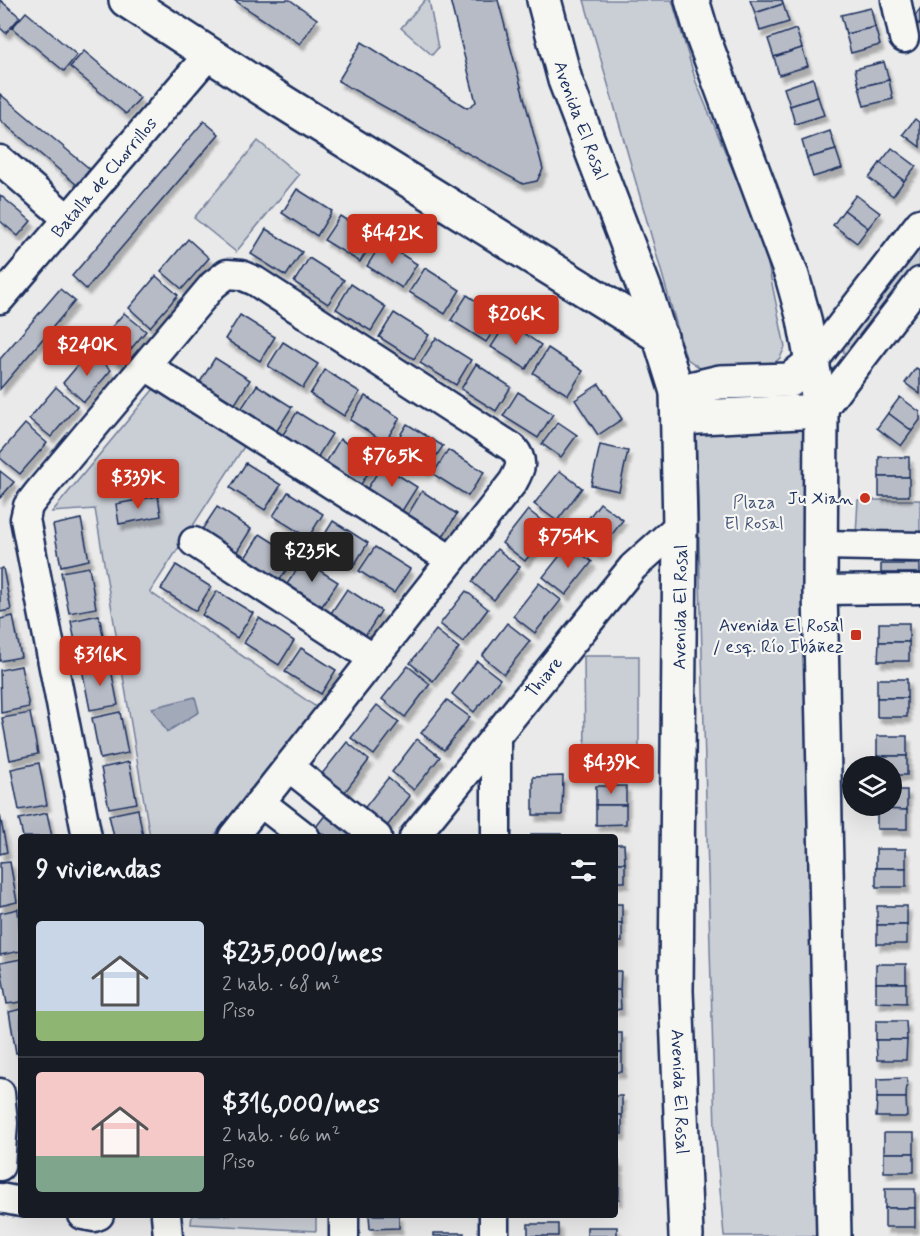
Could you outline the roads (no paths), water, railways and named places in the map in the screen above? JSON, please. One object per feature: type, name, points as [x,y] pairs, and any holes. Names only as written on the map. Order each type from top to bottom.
[{"type":"street","points":[[126,0],[661,337]]},
{"type":"street","name":"Avenida El Rosal","points":[[544,0],[565,80],[661,337],[678,405],[681,525],[676,992],[686,1236]]},
{"type":"street","points":[[692,0],[704,40],[780,239],[804,319],[821,411],[820,590],[834,1236]]},
{"type":"street","points":[[896,0],[904,38]]},
{"type":"street","name":"Batalla de Chorrillos","points":[[0,299],[209,54]]},
{"type":"street","points":[[0,160],[68,219]]},
{"type":"street","points":[[678,405],[720,382],[790,380],[813,362],[920,224]]},
{"type":"street","points":[[86,834],[25,519],[28,506],[213,285],[227,274],[241,275],[255,281],[513,448],[520,456],[521,468],[513,482],[235,834]]},
{"type":"street","points":[[821,411],[920,282]]},
{"type":"street","points":[[146,366],[451,561]]},
{"type":"street","points":[[678,405],[821,411]]},
{"type":"street","name":"Thiare","points":[[416,834],[633,567],[681,525]]},
{"type":"street","points":[[194,542],[374,659]]},
{"type":"street","points":[[822,545],[920,547]]},
{"type":"street","points":[[820,590],[920,589]]},
{"type":"street","points":[[496,737],[496,834]]},
{"type":"street","points":[[289,767],[373,834]]},
{"type":"street","points":[[261,802],[301,834]]},
{"type":"street","points":[[0,1093],[8,1157]]},
{"type":"street","points":[[0,1198],[18,1201]]},
{"type":"street","points":[[166,1218],[168,1236]]},
{"type":"street","points":[[344,1218],[344,1236]]},
{"type":"street","points":[[494,1218],[494,1236]]},
{"type":"water","points":[[195,697],[199,712],[167,732],[152,708]]},
{"type":"place","name":"Ju Xian","points":[[865,498]]},
{"type":"place","name":"Avenida El Rosal / esq. Río Ibáñez","points":[[856,635]]},
{"type":"park label","name":"Plaza El Rosal","points":[[754,512]]}]
